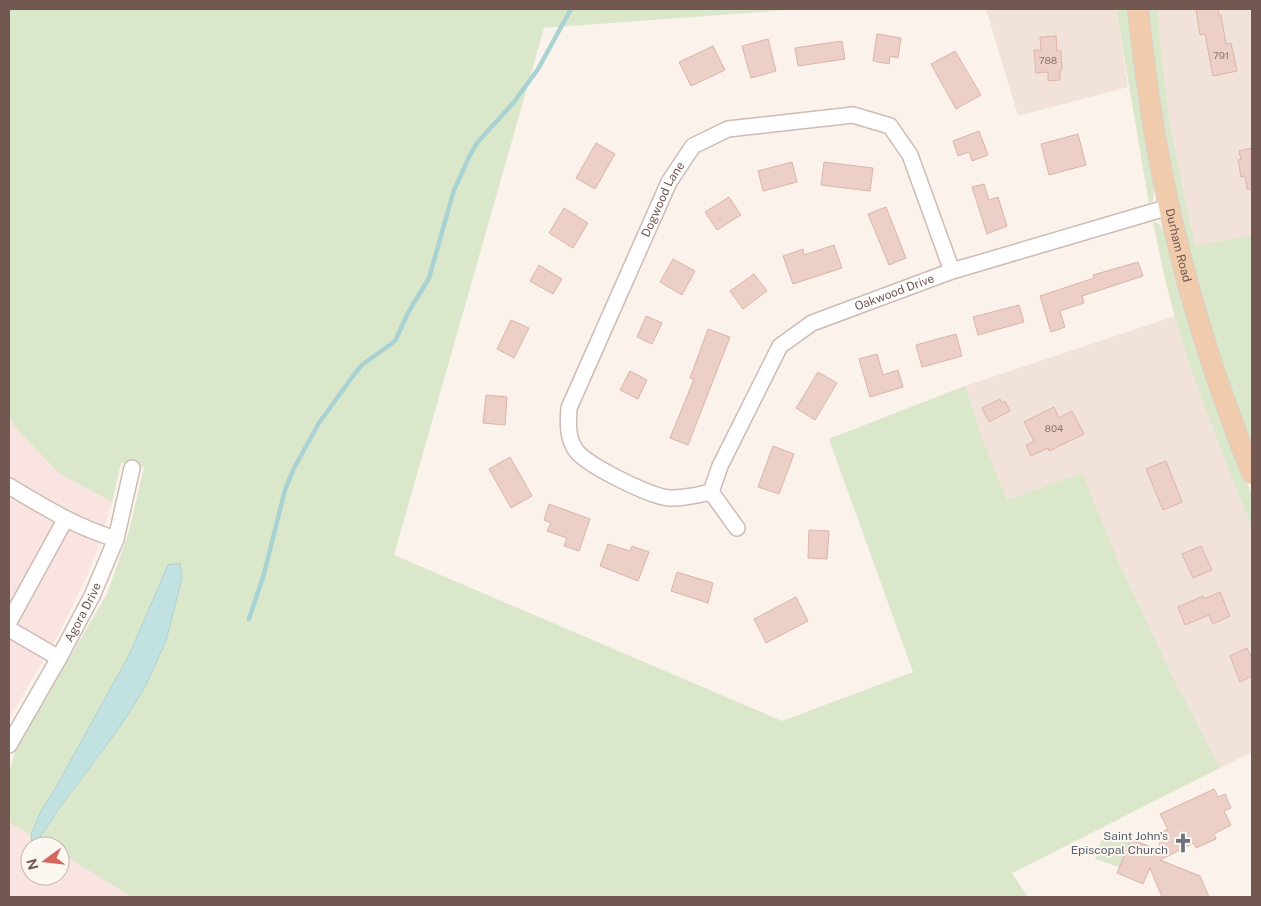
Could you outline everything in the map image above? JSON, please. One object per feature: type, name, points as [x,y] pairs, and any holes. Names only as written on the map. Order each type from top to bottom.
[{"type":"main road","name":"Durham Road","points":[[1138,9],[1155,139],[1169,207],[1195,311],[1211,364],[1252,474]]},
{"type":"street","name":"Dogwood Lane","points":[[711,492],[683,498],[658,496],[599,469],[586,460],[575,449],[567,429],[568,408],[572,399],[669,182],[693,146],[728,129],[853,115],[890,126],[910,155],[952,271]]},
{"type":"street","name":"Oakwood Drive","points":[[711,492],[720,466],[780,346],[812,324],[952,271],[1169,207]]},
{"type":"street","name":"Agora Drive","points":[[9,744],[59,658],[92,596],[116,539],[132,468]]},
{"type":"street","points":[[9,486],[65,520],[116,539]]},
{"type":"street","points":[[711,492],[737,528]]},
{"type":"street","points":[[9,622],[65,520]]},
{"type":"street","points":[[9,629],[59,658]]},
{"type":"shaded area","points":[[986,9],[1116,9],[1128,87],[1018,116]]},
{"type":"shaded area","points":[[1157,9],[1252,9],[1252,235],[1195,247],[1169,120]]},
{"type":"shaded area","points":[[1175,316],[1212,427],[1252,528],[1252,752],[1220,768],[1169,669],[1121,567],[1082,474],[1007,500],[829,439],[965,386]]},
{"type":"shaded area","points":[[9,418],[20,433],[60,474],[112,502],[92,565],[60,632],[9,718]]},
{"type":"shaded area","points":[[9,821],[33,836],[20,836],[20,886],[70,886],[70,859],[132,897],[9,897]]},
{"type":"green space","points":[[9,9],[800,9],[544,28],[394,555],[782,721],[913,672],[829,439],[965,386],[984,444],[1007,500],[1082,473],[1121,567],[1169,669],[1220,768],[1012,873],[1028,897],[132,897],[70,859],[70,836],[41,836],[144,689],[166,641],[182,578],[179,563],[168,565],[129,655],[41,811],[31,835],[9,822],[9,773],[15,751],[107,594],[129,531],[144,467],[121,463],[112,502],[60,474],[20,433],[9,418]]},
{"type":"green space","points":[[1116,9],[1128,9],[1155,183],[1153,201],[1149,203]]},
{"type":"green space","points":[[1147,9],[1157,9],[1169,120],[1195,246],[1252,235],[1252,453],[1216,355],[1166,159]]},
{"type":"green space","points":[[1153,221],[1159,224],[1166,236],[1240,464],[1252,495],[1252,528],[1211,423],[1183,344],[1160,257]]},
{"type":"green space","points":[[1104,833],[1129,842],[1119,867],[1095,859]]},
{"type":"water","points":[[180,563],[182,578],[166,641],[144,689],[119,728],[41,836],[31,836],[41,811],[129,655],[168,565]]},
{"type":"building","points":[[1196,9],[1218,9],[1219,16],[1221,15],[1226,44],[1231,43],[1237,71],[1213,76],[1205,34],[1200,35]]},
{"type":"building","points":[[877,34],[901,38],[898,58],[890,56],[889,64],[873,61]]},
{"type":"building","points":[[1056,36],[1057,51],[1061,51],[1062,70],[1060,70],[1060,80],[1048,81],[1048,72],[1036,73],[1034,50],[1041,50],[1040,37]]},
{"type":"building","points":[[768,39],[776,71],[751,78],[742,46]]},
{"type":"building","points":[[842,41],[845,59],[798,66],[795,48]]},
{"type":"building","points":[[713,46],[725,70],[691,86],[679,62]]},
{"type":"building","points":[[955,51],[981,95],[956,109],[931,64]]},
{"type":"building","points":[[979,131],[988,155],[972,161],[969,152],[958,156],[953,141]]},
{"type":"building","points":[[1078,134],[1086,165],[1049,175],[1041,144]]},
{"type":"building","points":[[596,143],[615,154],[595,189],[576,178]]},
{"type":"building","points":[[1252,148],[1252,189],[1247,189],[1245,176],[1241,177],[1238,160],[1241,159],[1239,151]]},
{"type":"building","points":[[792,162],[797,182],[763,191],[758,171]]},
{"type":"building","points":[[824,162],[873,168],[870,191],[821,185]]},
{"type":"building","points":[[984,184],[989,200],[998,197],[1007,226],[987,234],[972,187]]},
{"type":"building","points":[[729,197],[741,215],[717,230],[705,212]]},
{"type":"building","points":[[886,207],[906,258],[889,265],[868,214]]},
{"type":"building","points":[[564,208],[588,223],[573,248],[549,233]]},
{"type":"building","points":[[834,245],[842,268],[793,284],[783,256],[803,249],[804,255]]},
{"type":"building","points":[[673,259],[695,271],[682,295],[660,282]]},
{"type":"building","points":[[1138,262],[1143,276],[1082,296],[1084,303],[1060,311],[1065,327],[1051,332],[1040,296],[1094,278],[1093,275]]},
{"type":"building","points":[[539,265],[562,279],[553,294],[530,281]]},
{"type":"building","points":[[754,274],[767,291],[743,309],[730,291]]},
{"type":"building","points":[[1019,305],[1024,322],[978,335],[973,317]]},
{"type":"building","points":[[646,316],[662,323],[652,344],[637,337]]},
{"type":"building","points":[[511,320],[529,328],[514,358],[497,349]]},
{"type":"building","points":[[708,329],[730,337],[688,445],[670,438],[694,379],[690,378]]},
{"type":"building","points":[[956,334],[962,356],[922,367],[916,345]]},
{"type":"building","points":[[877,354],[883,375],[898,370],[903,387],[870,397],[859,359]]},
{"type":"building","points":[[630,371],[647,380],[638,399],[620,390]]},
{"type":"building","points":[[818,372],[837,383],[815,420],[796,408]]},
{"type":"building","points":[[486,395],[507,397],[505,425],[483,423]]},
{"type":"building","points":[[1000,399],[1002,403],[1005,401],[1010,411],[989,422],[982,408]]},
{"type":"building","points":[[1054,407],[1059,418],[1072,411],[1084,434],[1049,451],[1048,448],[1031,456],[1026,445],[1034,441],[1024,422]]},
{"type":"building","points":[[773,446],[794,454],[779,494],[758,487]]},
{"type":"building","points":[[510,457],[532,496],[511,508],[489,469]]},
{"type":"building","points":[[1166,461],[1182,502],[1163,510],[1146,469]]},
{"type":"building","points":[[549,504],[590,519],[579,551],[564,546],[567,538],[547,531],[551,523],[544,520]]},
{"type":"building","points":[[809,530],[829,531],[827,559],[808,558]]},
{"type":"building","points":[[608,544],[630,551],[632,546],[649,552],[638,581],[600,566]]},
{"type":"building","points":[[1201,546],[1212,570],[1193,578],[1182,554]]},
{"type":"building","points":[[677,572],[713,583],[708,603],[671,591]]},
{"type":"building","points":[[1220,592],[1230,616],[1213,624],[1209,615],[1185,625],[1178,607],[1203,596],[1204,599]]},
{"type":"building","points":[[796,597],[808,621],[766,643],[754,619]]},
{"type":"building","points":[[1247,648],[1252,659],[1252,676],[1240,682],[1230,656]]},
{"type":"building","name":"Saint John's Episcopal Church","points":[[1214,789],[1218,797],[1225,794],[1231,808],[1224,811],[1231,825],[1214,834],[1216,839],[1196,848],[1194,843],[1160,860],[1200,876],[1209,897],[1162,897],[1150,868],[1143,884],[1117,873],[1131,839],[1161,851],[1158,834],[1168,829],[1160,814]]},
{"type":"waterway","points":[[249,619],[264,574],[285,490],[294,468],[319,423],[353,376],[362,365],[395,341],[409,311],[429,278],[454,190],[470,155],[477,143],[514,102],[538,69],[571,9]]},
{"type":"place","name":"Saint John's Episcopal Church","points":[[1183,843]]}]
